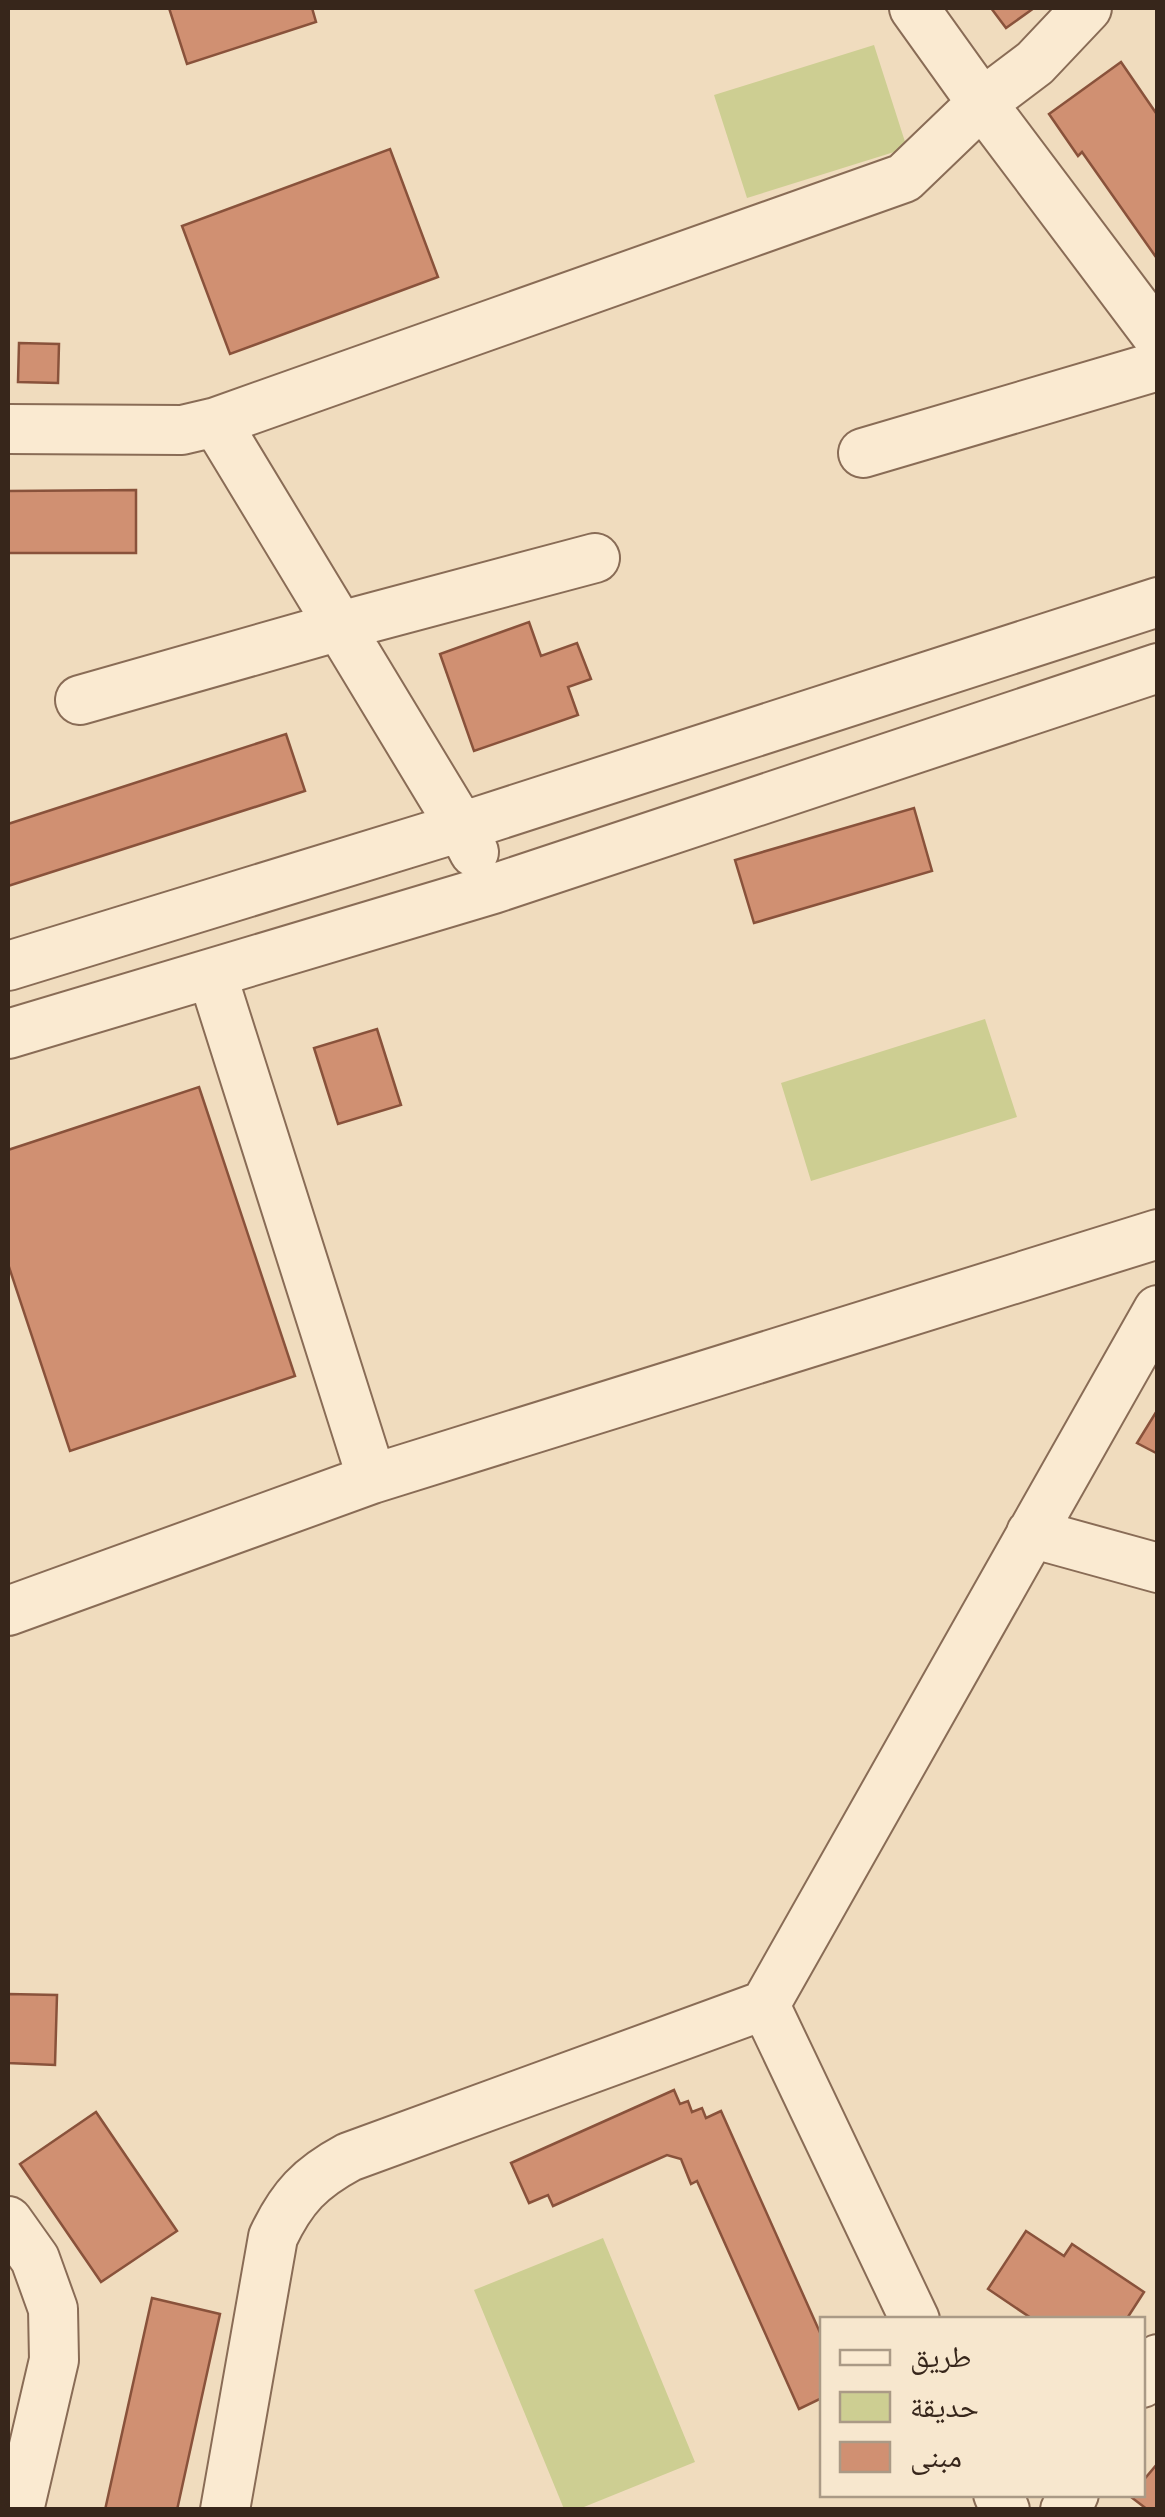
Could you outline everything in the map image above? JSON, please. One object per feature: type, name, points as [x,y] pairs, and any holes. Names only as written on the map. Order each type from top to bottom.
[{"type":"street","points":[[914,8],[1158,337]]},
{"type":"street","points":[[8,429],[182,430],[216,422],[904,178],[982,103],[1034,63],[1087,8]]},
{"type":"street","points":[[864,454],[1158,366]]},
{"type":"street","points":[[216,422],[462,827],[493,889]]},
{"type":"street","points":[[80,700],[594,558]]},
{"type":"street","points":[[8,966],[462,827],[1158,602]]},
{"type":"street","points":[[8,1034],[493,889],[1158,668]]},
{"type":"street","points":[[212,974],[372,1479]]},
{"type":"street","points":[[8,1611],[372,1479],[1158,1234]]},
{"type":"street","points":[[225,2510],[273,2238],[302,2189],[324,2170],[349,2157],[766,2004],[1158,1310]]},
{"type":"street","points":[[1032,1533],[1158,1568]]},
{"type":"street","points":[[766,2004],[914,2317]]},
{"type":"street","points":[[8,2221],[35,2259],[52,2308],[54,2360],[19,2510]]},
{"type":"green space","points":[[874,45],[907,148],[747,198],[714,95]]},
{"type":"green space","points":[[985,1019],[1017,1117],[811,1181],[781,1083]]},
{"type":"green space","points":[[603,2238],[695,2462],[579,2509],[564,2509],[474,2290]]},
{"type":"building","points":[[169,8],[312,8],[316,22],[187,64]]},
{"type":"building","points":[[991,8],[1034,8],[1006,28]]},
{"type":"building","points":[[1121,62],[1158,116],[1158,260],[1082,152],[1078,156],[1049,114]]},
{"type":"building","points":[[390,149],[438,277],[230,354],[182,226]]},
{"type":"building","points":[[19,343],[59,344],[58,383],[18,382]]},
{"type":"building","points":[[136,490],[136,553],[8,553],[8,491]]},
{"type":"building","points":[[529,622],[541,656],[577,643],[591,679],[568,687],[578,715],[474,751],[440,654]]},
{"type":"building","points":[[286,734],[305,791],[8,886],[8,824]]},
{"type":"building","points":[[914,808],[932,871],[754,923],[735,860]]},
{"type":"building","points":[[377,1029],[401,1105],[338,1124],[314,1048]]},
{"type":"building","points":[[199,1087],[295,1376],[70,1451],[8,1264],[8,1150]]},
{"type":"building","points":[[1158,1409],[1158,1454],[1137,1443]]},
{"type":"building","points":[[8,1994],[57,1995],[55,2065],[8,2063]]},
{"type":"building","points":[[674,2090],[680,2104],[688,2101],[692,2112],[702,2108],[706,2118],[721,2111],[820,2333],[820,2399],[799,2409],[697,2181],[691,2184],[681,2159],[667,2155],[553,2206],[548,2195],[529,2203],[511,2163]]},
{"type":"building","points":[[96,2112],[177,2231],[101,2282],[20,2164]]},
{"type":"building","points":[[1026,2231],[1064,2256],[1072,2244],[1144,2292],[1128,2317],[1030,2317],[988,2289]]},
{"type":"building","points":[[152,2298],[220,2314],[177,2510],[105,2510]]},
{"type":"building","points":[[1158,2463],[1158,2510],[1148,2510],[1131,2497],[1145,2497],[1145,2478]]}]
